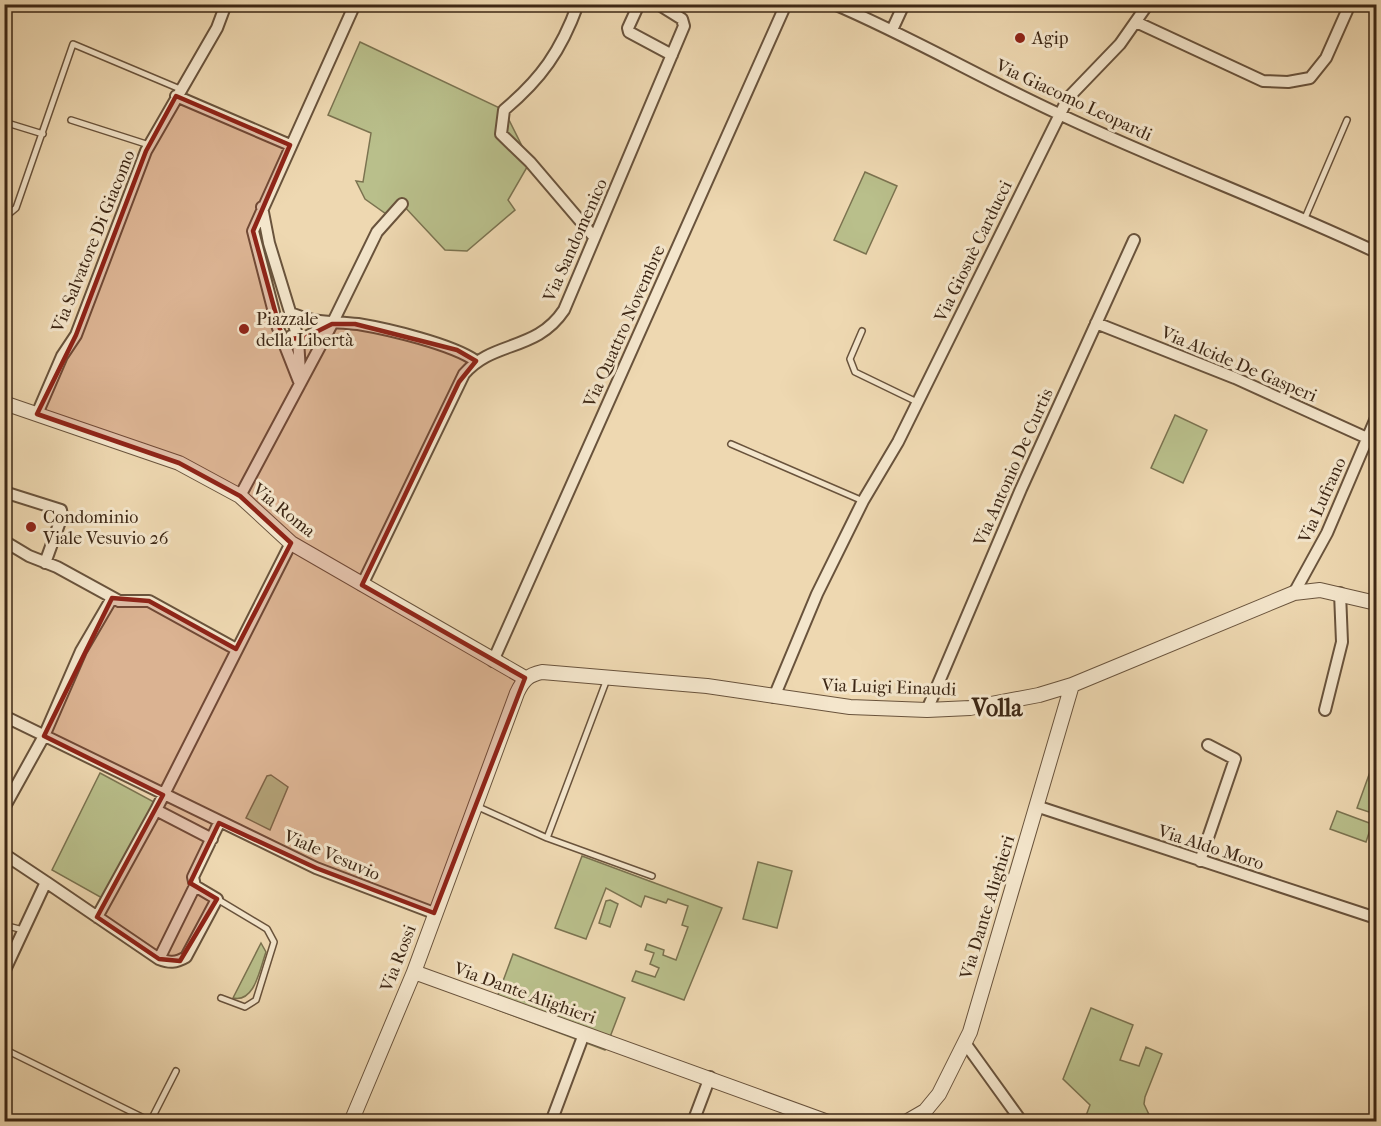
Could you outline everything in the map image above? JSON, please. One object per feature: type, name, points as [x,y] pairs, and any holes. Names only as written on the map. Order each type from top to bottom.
[{"type":"street","name":"Via Salvatore Di Giacomo","points":[[37,414],[62,356],[76,335],[130,189],[149,145],[217,28],[226,4]]},
{"type":"street","points":[[300,384],[278,328],[253,235],[262,207],[355,4]]},
{"type":"street","points":[[578,4],[564,39],[545,69],[532,87],[504,110],[501,134],[530,162],[594,237]]},
{"type":"street","points":[[639,4],[628,28],[629,32],[672,55]]},
{"type":"street","name":"Via Sandomenico","points":[[476,361],[539,336],[554,324],[564,310],[685,22],[658,4]]},
{"type":"street","name":"Via Quattro Novembre","points":[[493,661],[786,4]]},
{"type":"street","name":"Via Giacomo Leopardi","points":[[834,4],[892,30],[1059,114],[1305,218],[1377,252]]},
{"type":"street","points":[[892,30],[904,4]]},
{"type":"street","name":"Via Giosuè Carducci","points":[[774,697],[817,594],[863,501],[898,442],[1059,114],[1068,98],[1120,44],[1148,4]]},
{"type":"street","points":[[1136,22],[1263,81],[1288,82],[1310,78],[1315,72],[1326,58],[1350,4]]},
{"type":"street","points":[[178,93],[290,145]]},
{"type":"street","points":[[240,496],[332,324],[377,232],[402,204]]},
{"type":"street","points":[[262,207],[298,338],[300,384]]},
{"type":"street","name":"Via Antonio De Curtis","points":[[927,710],[1017,499],[1134,240]]},
{"type":"street","points":[[290,313],[316,322],[365,326],[457,350],[476,361],[459,382],[362,585]]},
{"type":"street","name":"Via Alcide De Gasperi","points":[[1096,322],[1235,378],[1367,438]]},
{"type":"street","points":[[278,328],[298,338],[315,334],[332,324]]},
{"type":"street","name":"Via Roma","points":[[4,403],[163,457],[240,496],[291,543],[525,678]]},
{"type":"street","name":"Via Lufrano","points":[[1294,593],[1327,533],[1377,418]]},
{"type":"street","points":[[4,492],[61,510],[62,516],[45,563]]},
{"type":"street","points":[[4,541],[112,598],[123,602],[149,602],[236,649]]},
{"type":"street","points":[[98,917],[156,810],[291,543]]},
{"type":"street","name":"Via Luigi Einaudi","points":[[525,678],[542,672],[707,686],[850,707],[927,710],[970,708],[1039,695],[1072,685],[1294,593],[1320,590],[1377,603]]},
{"type":"street","points":[[1325,710],[1342,642],[1340,593]]},
{"type":"street","points":[[4,808],[44,736],[81,651],[112,598]]},
{"type":"street","name":"Via Rossi","points":[[351,1122],[414,972],[517,693],[525,678]]},
{"type":"street","name":"Via Dante Alighieri","points":[[906,1122],[921,1116],[939,1094],[965,1043],[1072,685]]},
{"type":"street","name":"Viale Vesuvio","points":[[4,716],[315,868],[434,913]]},
{"type":"street","points":[[1200,861],[1235,759],[1208,745]]},
{"type":"street","name":"Via Aldo Moro","points":[[1036,806],[1377,918]]},
{"type":"street","points":[[156,810],[212,838]]},
{"type":"street","points":[[159,959],[195,886],[193,877],[219,823]]},
{"type":"street","points":[[4,854],[159,959],[174,962],[186,957],[218,899],[195,886]]},
{"type":"street","points":[[4,972],[46,882]]},
{"type":"street","name":"Via Dante Alighieri","points":[[414,972],[710,1077],[828,1122]]},
{"type":"street","points":[[551,1122],[584,1034]]},
{"type":"street","points":[[965,1043],[1022,1122]]},
{"type":"street","points":[[693,1122],[710,1077]]},
{"type":"lane","points":[[4,218],[14,212],[69,56],[76,49],[88,50],[178,93]]},
{"type":"lane","name":"Via Salvatore Di Giacomo","points":[[71,120],[149,145]]},
{"type":"lane","points":[[1305,218],[1347,120]]},
{"type":"lane","points":[[4,122],[43,134]]},
{"type":"lane","points":[[862,331],[850,359],[855,372],[917,402]]},
{"type":"lane","points":[[731,444],[863,501]]},
{"type":"lane","points":[[547,838],[608,677]]},
{"type":"lane","points":[[476,806],[547,838],[652,876]]},
{"type":"lane","points":[[218,899],[267,928],[274,942],[256,1000],[245,1006],[221,998]]},
{"type":"lane","points":[[4,925],[24,930]]},
{"type":"lane","points":[[4,1049],[150,1121],[176,1071]]},
{"type":"highlighted area","points":[[176,96],[290,145],[253,231],[283,340],[306,337],[332,324],[355,324],[457,350],[476,361],[459,382],[362,585],[525,678],[434,913],[316,868],[219,823],[190,883],[217,899],[180,961],[159,959],[97,917],[163,795],[44,736],[112,598],[149,601],[236,649],[291,543],[240,496],[179,463],[37,414],[76,335],[146,151]]},
{"type":"green space","points":[[360,42],[504,110],[530,162],[508,200],[515,210],[467,251],[445,250],[402,204],[389,216],[365,199],[356,181],[363,182],[371,133],[328,115]]},
{"type":"green space","points":[[865,172],[897,186],[866,254],[834,240]]},
{"type":"green space","points":[[1175,415],[1207,430],[1183,483],[1151,468]]},
{"type":"green space","points":[[1370,772],[1376,774],[1375,814],[1357,808]]},
{"type":"green space","points":[[100,773],[154,802],[102,898],[52,870]]},
{"type":"green space","points":[[271,775],[288,787],[270,830],[246,818],[267,776]]},
{"type":"green space","points":[[1337,811],[1372,824],[1366,842],[1330,829]]},
{"type":"green space","points":[[582,856],[722,908],[684,1000],[632,981],[636,971],[655,977],[659,968],[650,964],[654,953],[645,950],[647,944],[664,950],[663,955],[676,960],[688,927],[682,925],[688,906],[668,899],[666,903],[645,896],[641,907],[606,888],[586,939],[555,928]]},
{"type":"green space","points":[[758,862],[792,871],[777,928],[743,919]]},
{"type":"green space","points":[[610,900],[618,904],[610,927],[599,923],[606,901]]},
{"type":"green space","points":[[261,943],[266,952],[256,983],[247,995],[233,998]]},
{"type":"green space","points":[[513,954],[625,998],[605,1050],[493,1008]]},
{"type":"green space","points":[[1091,1008],[1133,1025],[1120,1060],[1139,1066],[1146,1047],[1162,1054],[1145,1097],[1144,1104],[1152,1121],[1084,1121],[1090,1105],[1063,1079]]},
{"type":"place","name":"Agip","points":[[1020,38]]},
{"type":"place","name":"Piazzale della Libertà","points":[[244,329]]},
{"type":"place","name":"Condominio Viale Vesuvio 26","points":[[31,527]]},
{"type":"district","name":"Volla","points":[[997,708]]}]
